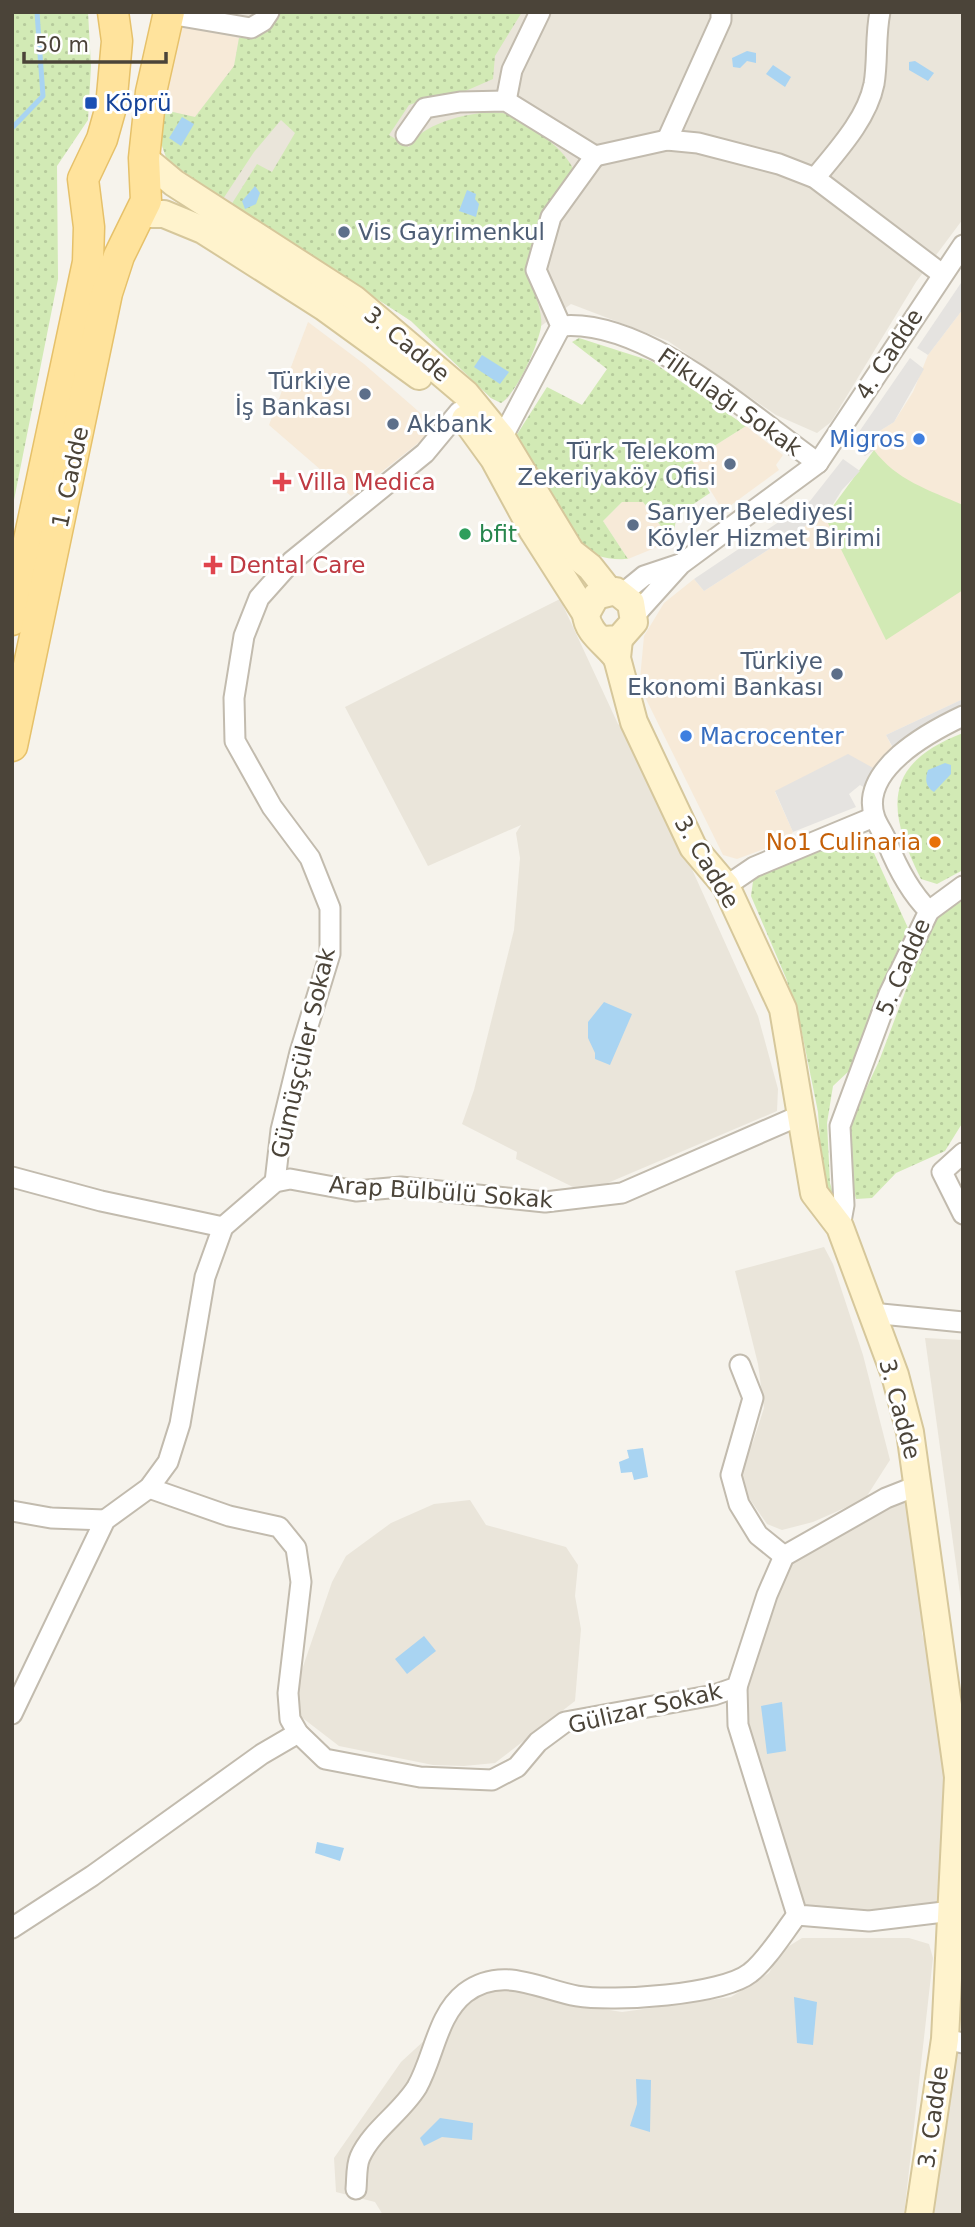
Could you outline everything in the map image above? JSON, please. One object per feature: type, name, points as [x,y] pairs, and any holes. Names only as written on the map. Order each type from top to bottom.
[{"type":"main road","name":"1. Cadde","points":[[12,620],[88,262],[89,227],[83,179],[102,139],[111,107],[117,41],[113,12]]},
{"type":"main road","name":"1. Cadde","points":[[12,746],[107,293],[119,256],[141,214],[147,188],[144,158],[151,92],[169,13]]},
{"type":"main road","name":"3. Cadde","points":[[144,158],[174,183],[354,299],[466,394],[502,438],[571,552],[622,600]]},
{"type":"main road","points":[[86,203],[93,211],[116,222],[141,214]]},
{"type":"main road","name":"3. Cadde","points":[[141,214],[164,215],[203,230],[413,370],[459,412],[494,458],[533,531],[586,614]]},
{"type":"main road","points":[[622,600],[631,629],[613,646],[590,630],[586,614],[591,601],[622,600]]},
{"type":"main road","name":"3. Cadde","points":[[613,646],[634,722],[693,847],[726,886],[783,1009],[814,1193],[840,1227],[895,1375],[910,1432],[919,1485],[932,1602],[958,1758],[952,1911],[954,2041],[919,2215]]},
{"type":"street","points":[[169,13],[251,28],[263,21],[269,12]]},
{"type":"street","points":[[506,100],[512,71],[540,12]]},
{"type":"street","points":[[667,140],[721,20],[722,12]]},
{"type":"street","points":[[816,178],[845,141],[874,85],[875,36],[880,12]]},
{"type":"street","points":[[405,135],[425,108],[460,102],[506,100],[595,156]]},
{"type":"street","points":[[502,438],[561,327],[536,270],[551,217],[595,156],[667,140],[733,152],[816,178],[942,274]]},
{"type":"street","name":"4. Cadde","points":[[622,600],[681,564],[818,463],[963,245]]},
{"type":"street","name":"Filkulağı Sokak","points":[[561,327],[581,324],[650,346],[758,416],[818,463]]},
{"type":"street","name":"Gümüşçüler Sokak","points":[[275,1182],[281,1130],[290,1091],[330,954],[330,908],[310,859],[272,807],[235,741],[234,698],[244,636],[259,598],[292,561],[425,453],[459,412]]},
{"type":"street","points":[[726,886],[754,867],[874,817],[874,793],[897,755],[932,730],[963,716]]},
{"type":"street","name":"5. Cadde","points":[[840,1227],[844,1205],[840,1126],[889,994],[929,911],[916,899],[874,817]]},
{"type":"street","points":[[929,911],[963,886]]},
{"type":"street","name":"Arap Bülbülü Sokak","points":[[275,1182],[290,1179],[356,1191],[401,1187],[545,1202],[622,1193],[801,1115]]},
{"type":"street","points":[[961,1155],[942,1172],[963,1214]]},
{"type":"street","points":[[12,1177],[101,1201],[223,1227]]},
{"type":"street","points":[[12,1714],[104,1520],[149,1488],[168,1462],[180,1424],[205,1277],[223,1227],[275,1182]]},
{"type":"street","points":[[871,1313],[963,1322]]},
{"type":"street","points":[[740,1365],[753,1398],[731,1475],[739,1504],[758,1535],[784,1556],[886,1498],[919,1485]]},
{"type":"street","name":"Gülizar Sokak","points":[[149,1488],[229,1516],[279,1527],[296,1548],[301,1581],[288,1693],[289,1719],[298,1733],[325,1759],[420,1777],[492,1780],[517,1767],[538,1742],[565,1722],[714,1695],[737,1687],[767,1595],[784,1556]]},
{"type":"street","points":[[12,1511],[51,1518],[104,1520]]},
{"type":"street","points":[[737,1687],[738,1726],[797,1915]]},
{"type":"street","points":[[12,1928],[92,1876],[262,1754],[298,1733]]},
{"type":"street","points":[[797,1915],[869,1921],[952,1911]]},
{"type":"street","points":[[356,2189],[358,2160],[365,2147],[405,2104],[426,2067],[448,2013],[466,1992],[481,1984],[508,1979],[601,1999],[658,1995],[724,1985],[750,1973],[797,1915]]},
{"type":"shaded area","points":[[183,12],[963,12],[963,219],[916,282],[831,422],[817,433],[776,415],[668,341],[571,304],[541,326],[519,381],[508,398],[501,403],[491,398],[411,321],[307,252],[260,226],[167,160],[160,140]]},
{"type":"shaded area","points":[[180,25],[239,38],[234,66],[195,117],[164,110]]},
{"type":"shaded area","points":[[963,280],[963,309],[928,355],[917,348]]},
{"type":"shaded area","points":[[963,309],[963,699],[886,735],[893,749],[875,770],[775,792],[793,832],[785,841],[737,859],[723,855],[645,697],[640,679],[644,636],[664,603],[694,579],[704,591],[819,517],[825,517],[831,528],[886,466],[874,450],[878,432],[894,422],[913,392],[928,355]]},
{"type":"shaded area","points":[[308,322],[364,364],[433,424],[422,440],[351,496],[269,425]]},
{"type":"shaded area","points":[[910,358],[924,369],[894,422],[878,432],[874,450],[865,456],[850,445]]},
{"type":"shaded area","points":[[746,426],[783,455],[776,465],[779,470],[723,511],[692,460]]},
{"type":"shaded area","points":[[843,459],[860,471],[842,490],[825,517],[819,517],[704,591],[694,579],[810,501]]},
{"type":"shaded area","points":[[622,502],[643,502],[672,541],[628,559],[603,521]]},
{"type":"shaded area","points":[[560,599],[618,724],[636,737],[642,758],[758,1016],[778,1089],[777,1111],[603,1185],[577,1189],[516,1159],[517,1152],[462,1124],[474,1090],[514,930],[520,858],[516,833],[521,825],[428,866],[345,707]]},
{"type":"shaded area","points":[[963,699],[963,716],[897,755],[886,735]]},
{"type":"shaded area","points":[[848,754],[884,774],[874,793],[860,785],[849,794],[856,807],[793,832],[775,791]]},
{"type":"shaded area","points":[[824,1247],[833,1264],[863,1355],[890,1460],[865,1499],[813,1522],[782,1530],[767,1524],[742,1488],[740,1467],[753,1442],[764,1408],[758,1364],[735,1271]]},
{"type":"shaded area","points":[[925,1338],[963,1340],[963,1608],[962,1608]]},
{"type":"shaded area","points":[[919,1485],[926,1544],[922,1633],[948,1714],[952,1911],[797,1915],[737,1687],[797,1548]]},
{"type":"shaded area","points":[[470,1500],[486,1525],[566,1547],[578,1565],[575,1596],[581,1629],[575,1701],[495,1763],[433,1765],[339,1746],[300,1716],[296,1687],[332,1582],[346,1556],[391,1523],[434,1504]]},
{"type":"shaded area","points":[[802,1938],[909,1938],[929,1944],[933,1958],[904,2215],[383,2215],[375,2202],[336,2192],[334,2158],[401,2062],[468,2000],[498,1983],[566,2003],[622,2012],[731,1997],[769,1973],[781,1951]]},
{"type":"shaded area","points":[[945,2039],[963,2043],[963,2215],[919,2215]]},
{"type":"green space","points":[[12,12],[88,12],[91,66],[88,120],[57,166],[58,279],[12,510]]},
{"type":"green space","points":[[278,12],[522,12],[495,56],[493,79],[454,96],[435,96],[409,105],[389,135],[409,147],[415,138],[437,125],[479,113],[503,113],[522,121],[544,136],[563,154],[574,171],[533,248],[529,267],[540,310],[541,327],[526,368],[514,389],[501,403],[491,398],[411,321],[231,205],[257,164],[272,172],[295,133],[281,120],[254,152],[223,199],[167,160],[160,140],[164,110],[195,117],[234,66],[239,38],[258,34]]},
{"type":"green space","points":[[579,338],[651,361],[746,426],[692,460],[710,493],[677,515],[672,541],[643,502],[622,502],[603,521],[628,559],[599,556],[574,542],[516,436],[547,387],[582,405],[607,369],[572,342]]},
{"type":"green space","points":[[874,450],[903,477],[963,505],[963,590],[886,640],[825,517]]},
{"type":"green space","points":[[963,733],[963,870],[937,884],[921,879],[910,854],[902,832],[898,792],[905,775],[917,759],[936,745]]},
{"type":"green space","points":[[858,831],[873,851],[908,928],[873,1003],[867,1036],[850,1070],[833,1086],[827,1123],[830,1183],[836,1203],[823,1183],[818,1112],[799,1018],[786,978],[751,896],[754,874]]},
{"type":"green space","points":[[963,900],[963,1122],[945,1151],[896,1173],[872,1198],[856,1199],[846,1163],[850,1123],[879,1061],[924,942],[937,917]]},
{"type":"water","points":[[747,51],[756,53],[756,63],[747,61],[740,68],[733,67],[732,58]]},
{"type":"water","points":[[915,61],[934,73],[928,81],[909,70],[909,62]]},
{"type":"water","points":[[773,65],[791,77],[785,87],[766,74]]},
{"type":"water","points":[[182,117],[194,124],[181,146],[169,138]]},
{"type":"water","points":[[255,186],[260,193],[256,204],[245,209],[242,201]]},
{"type":"water","points":[[467,190],[476,194],[475,199],[479,204],[476,217],[459,211]]},
{"type":"water","points":[[482,355],[509,372],[500,384],[474,367]]},
{"type":"water","points":[[945,763],[951,765],[951,774],[934,792],[926,782],[928,770]]},
{"type":"water","points":[[604,1002],[632,1014],[610,1065],[595,1059],[588,1038],[588,1022]]},
{"type":"water","points":[[643,1448],[648,1477],[634,1480],[632,1472],[621,1473],[619,1462],[629,1458],[627,1450]]},
{"type":"water","points":[[424,1636],[436,1651],[407,1674],[395,1659]]},
{"type":"water","points":[[782,1702],[786,1751],[767,1754],[761,1706]]},
{"type":"water","points":[[317,1842],[344,1848],[340,1861],[315,1853]]},
{"type":"water","points":[[794,1997],[817,2002],[813,2045],[797,2043]]},
{"type":"water","points":[[636,2079],[651,2080],[650,2132],[630,2126],[637,2104]]},
{"type":"water","points":[[440,2118],[473,2123],[472,2140],[442,2137],[424,2146],[420,2138]]},
{"type":"waterway","points":[[12,128],[43,96],[37,12]]},
{"type":"place","name":"Köprü","points":[[91,103]]},
{"type":"place","name":"Vis Gayrimenkul","points":[[344,232]]},
{"type":"place","name":"Türkiye İş Bankası","points":[[365,394]]},
{"type":"place","name":"Akbank","points":[[393,424]]},
{"type":"place","name":"Migros","points":[[919,439]]},
{"type":"place","name":"Türk Telekom Zekeriyaköy Ofisi","points":[[730,464]]},
{"type":"place","name":"Villa Medica","points":[[282,482]]},
{"type":"place","name":"Sarıyer Belediyesi Köyler Hizmet Birimi","points":[[633,525]]},
{"type":"place","name":"bfit","points":[[465,534]]},
{"type":"place","name":"Dental Care","points":[[213,565]]},
{"type":"place","name":"Türkiye Ekonomi Bankası","points":[[837,674]]},
{"type":"place","name":"Macrocenter","points":[[686,736]]},
{"type":"place","name":"No1 Culinaria","points":[[935,842]]}]
